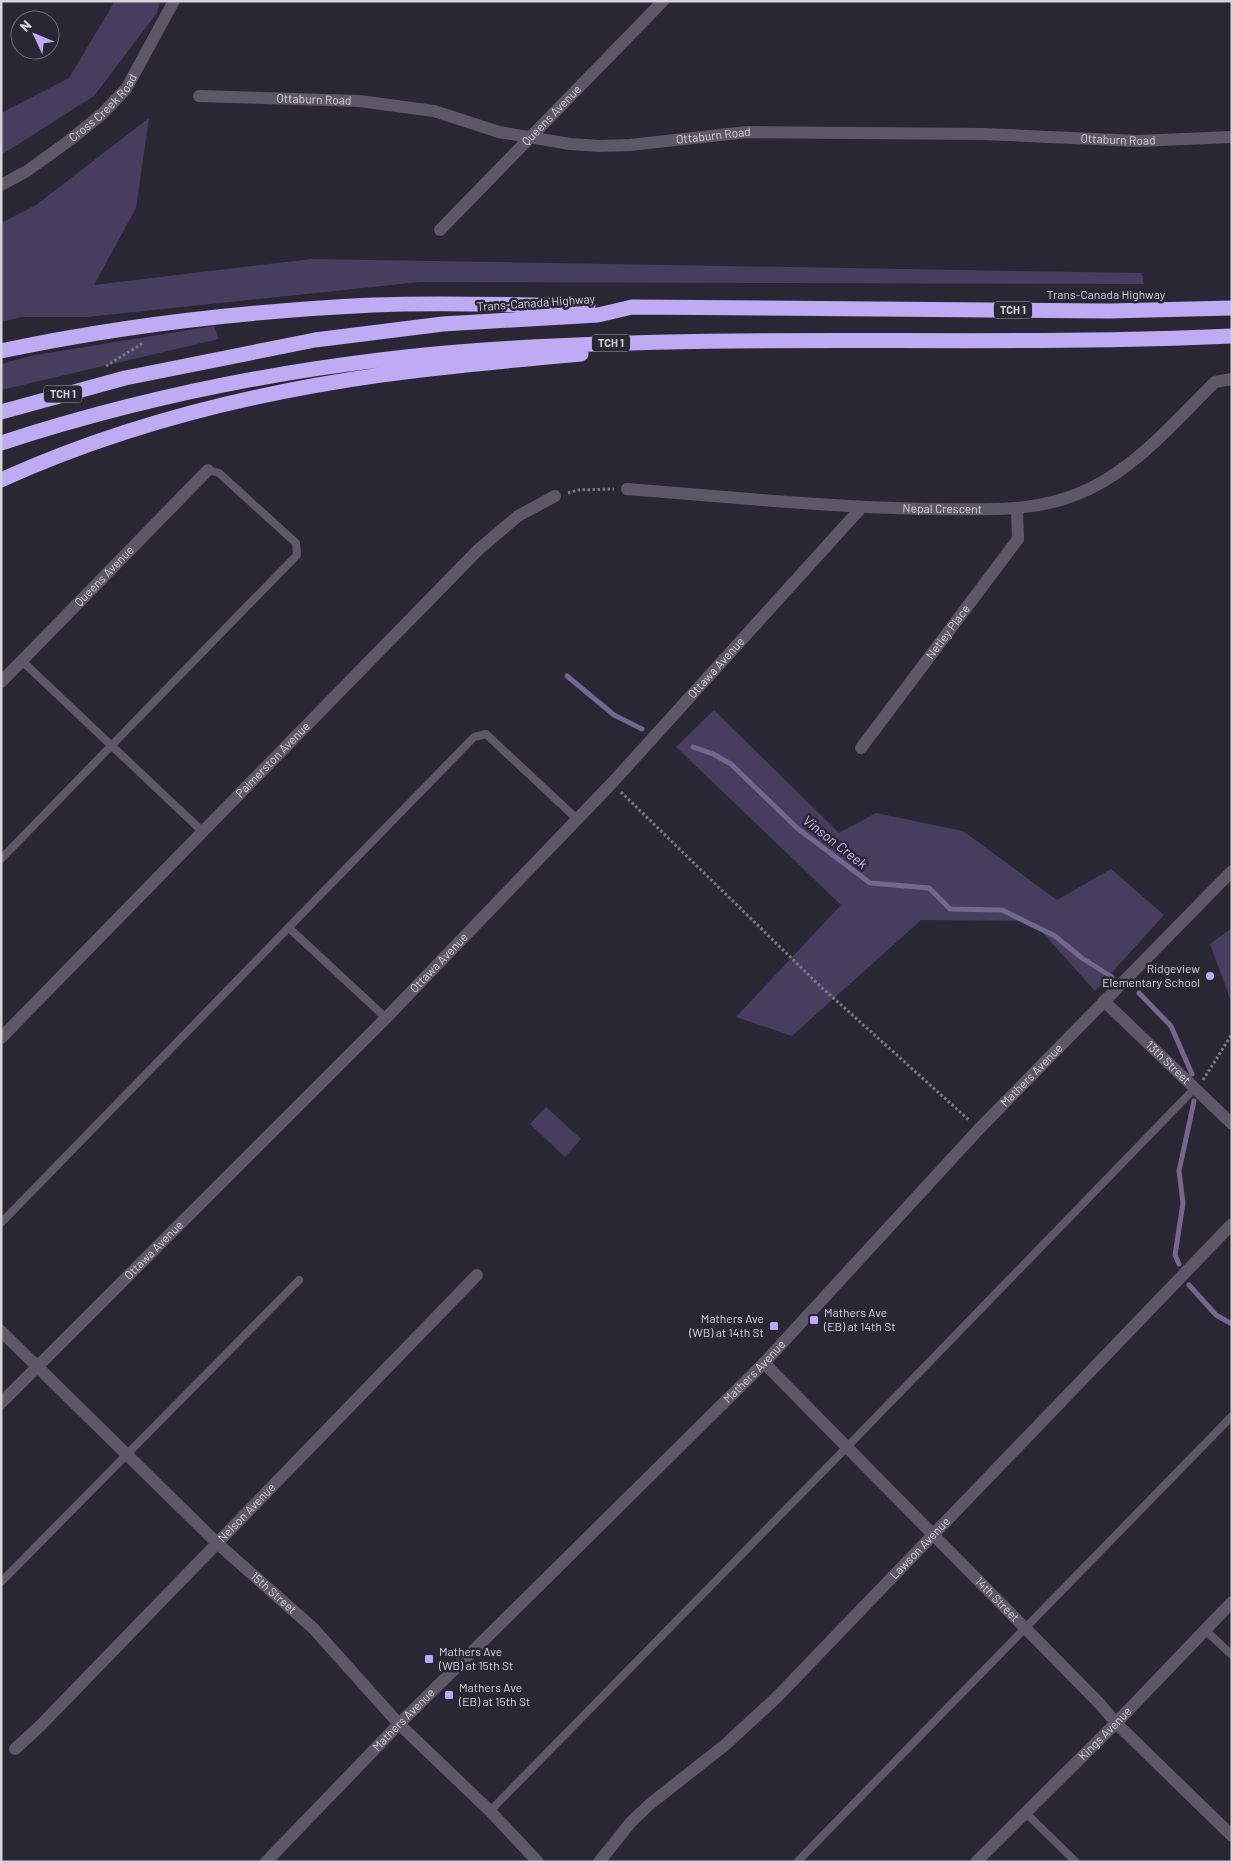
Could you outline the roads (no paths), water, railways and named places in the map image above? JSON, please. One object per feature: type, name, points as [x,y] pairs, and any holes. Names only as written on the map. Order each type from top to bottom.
[{"type":"highway","points":[[1,351],[167,324],[308,309],[441,304],[632,307]]},
{"type":"highway","name":"Trans-Canada Highway","points":[[1,412],[125,378],[211,359],[315,340],[443,324],[598,315],[632,307],[1109,311],[1232,308]]},
{"type":"highway","name":"TCH 1","points":[[1,443],[131,406],[320,368],[512,348],[705,341],[1232,336]]},
{"type":"highway","points":[[1,480],[70,452],[132,431],[194,413],[322,384],[434,369],[705,341]]},
{"type":"street","name":"Cross Creek Road","points":[[1,185],[27,170],[70,140],[102,114],[126,89],[174,1]]},
{"type":"street","name":"Queens Avenue","points":[[440,230],[533,137],[663,1]]},
{"type":"street","name":"Ottaburn Road","points":[[199,96],[359,100],[434,111],[499,132],[570,144],[600,146],[630,145],[747,132],[983,134],[1138,140],[1232,137]]},
{"type":"street","name":"Nepal Crescent","points":[[627,489],[861,508],[1017,510],[1048,504],[1089,489],[1136,460],[1215,382],[1232,379]]},
{"type":"street","name":"Queens Avenue","points":[[1,682],[208,470]]},
{"type":"street","name":"Palmerston Avenue","points":[[1,1038],[479,549],[518,516],[555,496]]},
{"type":"street","name":"Ottawa Avenue","points":[[1,1403],[386,1018],[612,783],[861,508]]},
{"type":"street","name":"Netley Place","points":[[862,748],[1018,538],[1017,510]]},
{"type":"street","name":"Mathers Avenue","points":[[266,1862],[399,1724],[764,1363],[979,1129],[1232,871]]},
{"type":"street","name":"13th Street","points":[[1104,1001],[1232,1124]]},
{"type":"street","name":"Lawson Avenue","points":[[600,1862],[631,1822],[650,1804],[726,1745],[777,1697],[934,1536],[945,1520],[1232,1224]]},
{"type":"street","name":"Nelson Avenue","points":[[15,1749],[40,1726],[477,1275]]},
{"type":"street","name":"15th Street","points":[[1,1331],[217,1543],[313,1628],[399,1724],[490,1811],[538,1862]]},
{"type":"street","name":"14th Street","points":[[764,1363],[1023,1628],[1100,1704],[1116,1723],[1232,1836]]},
{"type":"street","name":"Kings Avenue","points":[[976,1862],[1116,1723],[1232,1602]]},
{"type":"lane","points":[[1,859],[297,555],[296,543],[218,473],[208,470]]},
{"type":"lane","points":[[22,661],[203,832]]},
{"type":"lane","points":[[1,1223],[474,738],[486,734],[577,819]]},
{"type":"lane","points":[[289,928],[386,1018]]},
{"type":"lane","points":[[490,1811],[1194,1089]]},
{"type":"lane","points":[[1,1582],[299,1280]]},
{"type":"lane","points":[[797,1862],[1023,1628],[1232,1416]]},
{"type":"lane","points":[[1205,1630],[1232,1655]]},
{"type":"lane","points":[[1026,1813],[1076,1862]]},
{"type":"waterway","name":"Vinson Creek","points":[[567,676],[614,715],[642,729]]},
{"type":"waterway","name":"Vinson Creek","points":[[693,747],[713,754],[731,764],[797,828],[870,883],[929,888],[950,909],[1002,910],[1055,936],[1082,958],[1112,977]]},
{"type":"waterway","name":"Vinson Creek","points":[[1139,993],[1171,1026],[1192,1074]]},
{"type":"waterway","name":"Vinson Creek","points":[[1179,1264],[1175,1255],[1183,1203],[1179,1171],[1194,1101]]},
{"type":"waterway","name":"Vinson Creek","points":[[1189,1285],[1216,1315],[1232,1324]]},
{"type":"place","name":"Ridgeview Elementary School","points":[[1210,976]]},
{"type":"place","name":"Mathers Ave (EB) at 14th St","points":[[814,1320]]},
{"type":"place","name":"Mathers Ave (WB) at 14th St","points":[[774,1326]]},
{"type":"place","name":"Mathers Ave (WB) at 15th St","points":[[429,1659]]},
{"type":"place","name":"Mathers Ave (EB) at 15th St","points":[[449,1695]]}]
